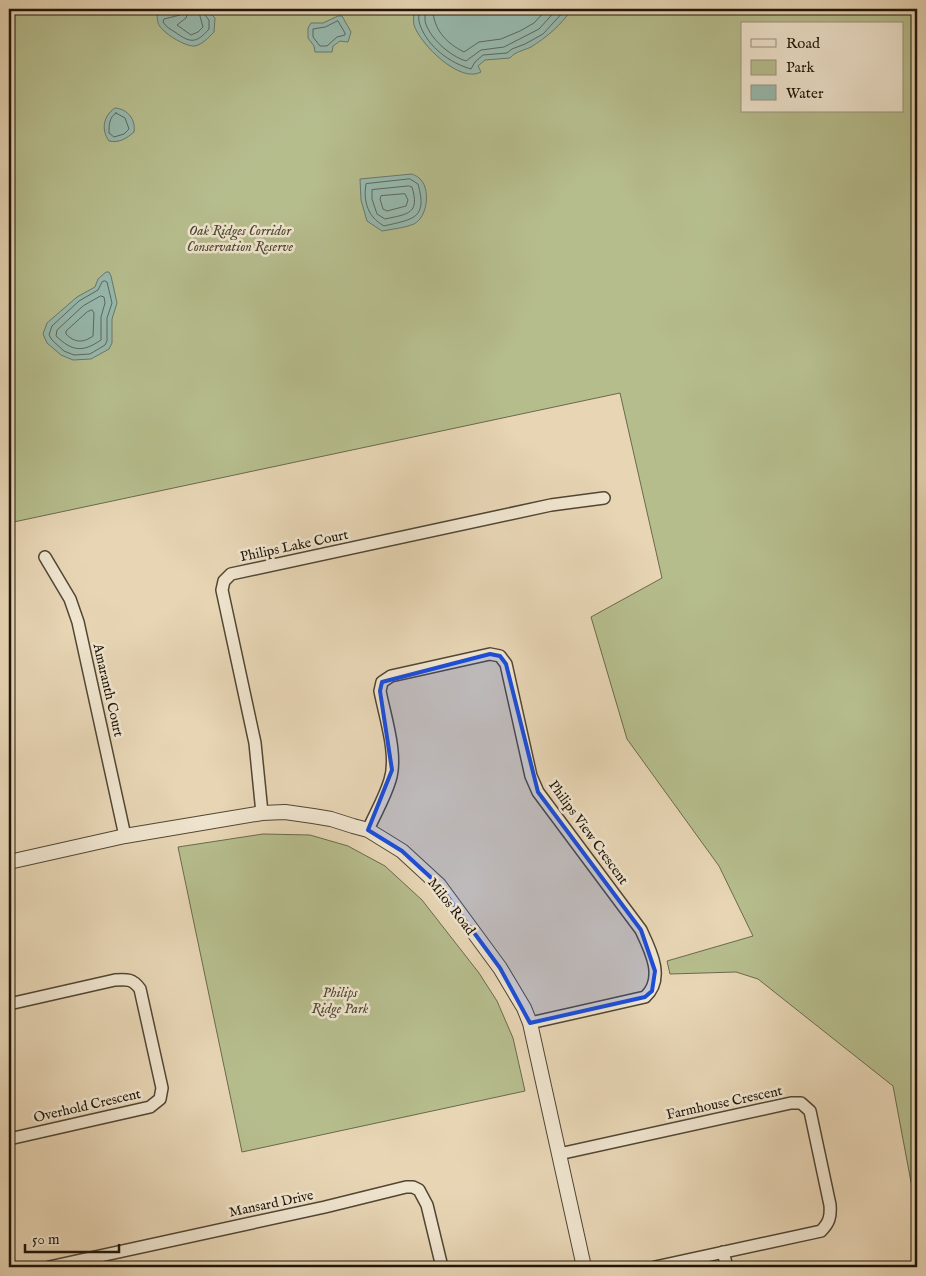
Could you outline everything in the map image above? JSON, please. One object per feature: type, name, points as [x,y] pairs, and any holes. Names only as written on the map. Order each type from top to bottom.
[{"type":"street","name":"Philips Lake Court","points":[[262,812],[254,742],[222,590],[224,581],[231,574],[542,507],[604,498]]},
{"type":"street","name":"Amaranth Court","points":[[45,557],[70,599],[78,622],[125,836]]},
{"type":"street","name":"Philips View Crescent","points":[[368,830],[390,780],[392,770],[393,758],[380,691],[382,682],[391,676],[490,654],[500,656],[506,664],[529,767],[538,792],[641,930],[649,945],[656,980],[652,990],[645,997],[530,1023]]},
{"type":"street","name":"Milos Road","points":[[9,862],[125,836],[262,812],[285,812],[322,817],[368,830],[402,851],[439,885],[500,968],[524,1008],[530,1023],[584,1267]]},
{"type":"street","name":"Overhold Crescent","points":[[9,1004],[115,980],[128,979],[136,983],[140,990],[162,1088],[160,1099],[150,1107],[9,1139]]},
{"type":"street","name":"Farmhouse Crescent","points":[[559,1154],[791,1103],[801,1103],[810,1111],[830,1205],[831,1216],[828,1225],[821,1231],[655,1267]]},
{"type":"street","name":"Mansard Drive","points":[[49,1267],[325,1207],[406,1187],[413,1187],[419,1190],[428,1205],[442,1267]]},
{"type":"street","points":[[723,1252],[727,1267]]},
{"type":"highlighted area","points":[[490,654],[500,656],[506,664],[538,792],[641,930],[655,971],[652,991],[645,997],[530,1023],[500,968],[439,885],[402,851],[368,830],[392,770],[380,691],[382,682]]},
{"type":"green space","name":"Oak Ridges Corridor Conservation Reserve","points":[[9,9],[917,9],[917,1214],[893,1086],[758,979],[736,972],[670,974],[667,961],[753,936],[719,866],[627,739],[591,617],[662,578],[620,393],[9,523]]},
{"type":"green space","name":"Philips Ridge Park","points":[[263,834],[310,835],[348,846],[385,866],[422,900],[479,973],[497,1001],[513,1038],[525,1091],[242,1152],[178,847]]},
{"type":"water","points":[[182,9],[209,9],[215,18],[214,32],[195,46],[180,42],[168,34],[160,27],[157,15]]},
{"type":"water","points":[[414,9],[572,9],[548,35],[531,47],[517,52],[510,58],[485,60],[478,66],[481,72],[472,74],[452,67],[432,51],[414,25]]},
{"type":"water","points":[[342,16],[351,32],[348,42],[340,41],[333,46],[332,52],[315,52],[314,46],[308,38],[308,28],[311,23],[323,23]]},
{"type":"water","points":[[115,108],[124,110],[130,116],[134,123],[134,132],[122,140],[109,141],[106,137],[104,123],[108,115]]},
{"type":"water","points":[[412,174],[423,182],[425,188],[425,209],[419,220],[414,224],[382,231],[367,221],[361,200],[360,179]]},
{"type":"water","points":[[106,272],[109,272],[111,276],[117,303],[112,319],[112,343],[109,349],[91,359],[73,360],[61,355],[47,343],[43,334],[47,323],[77,297],[95,287],[98,279]]}]
